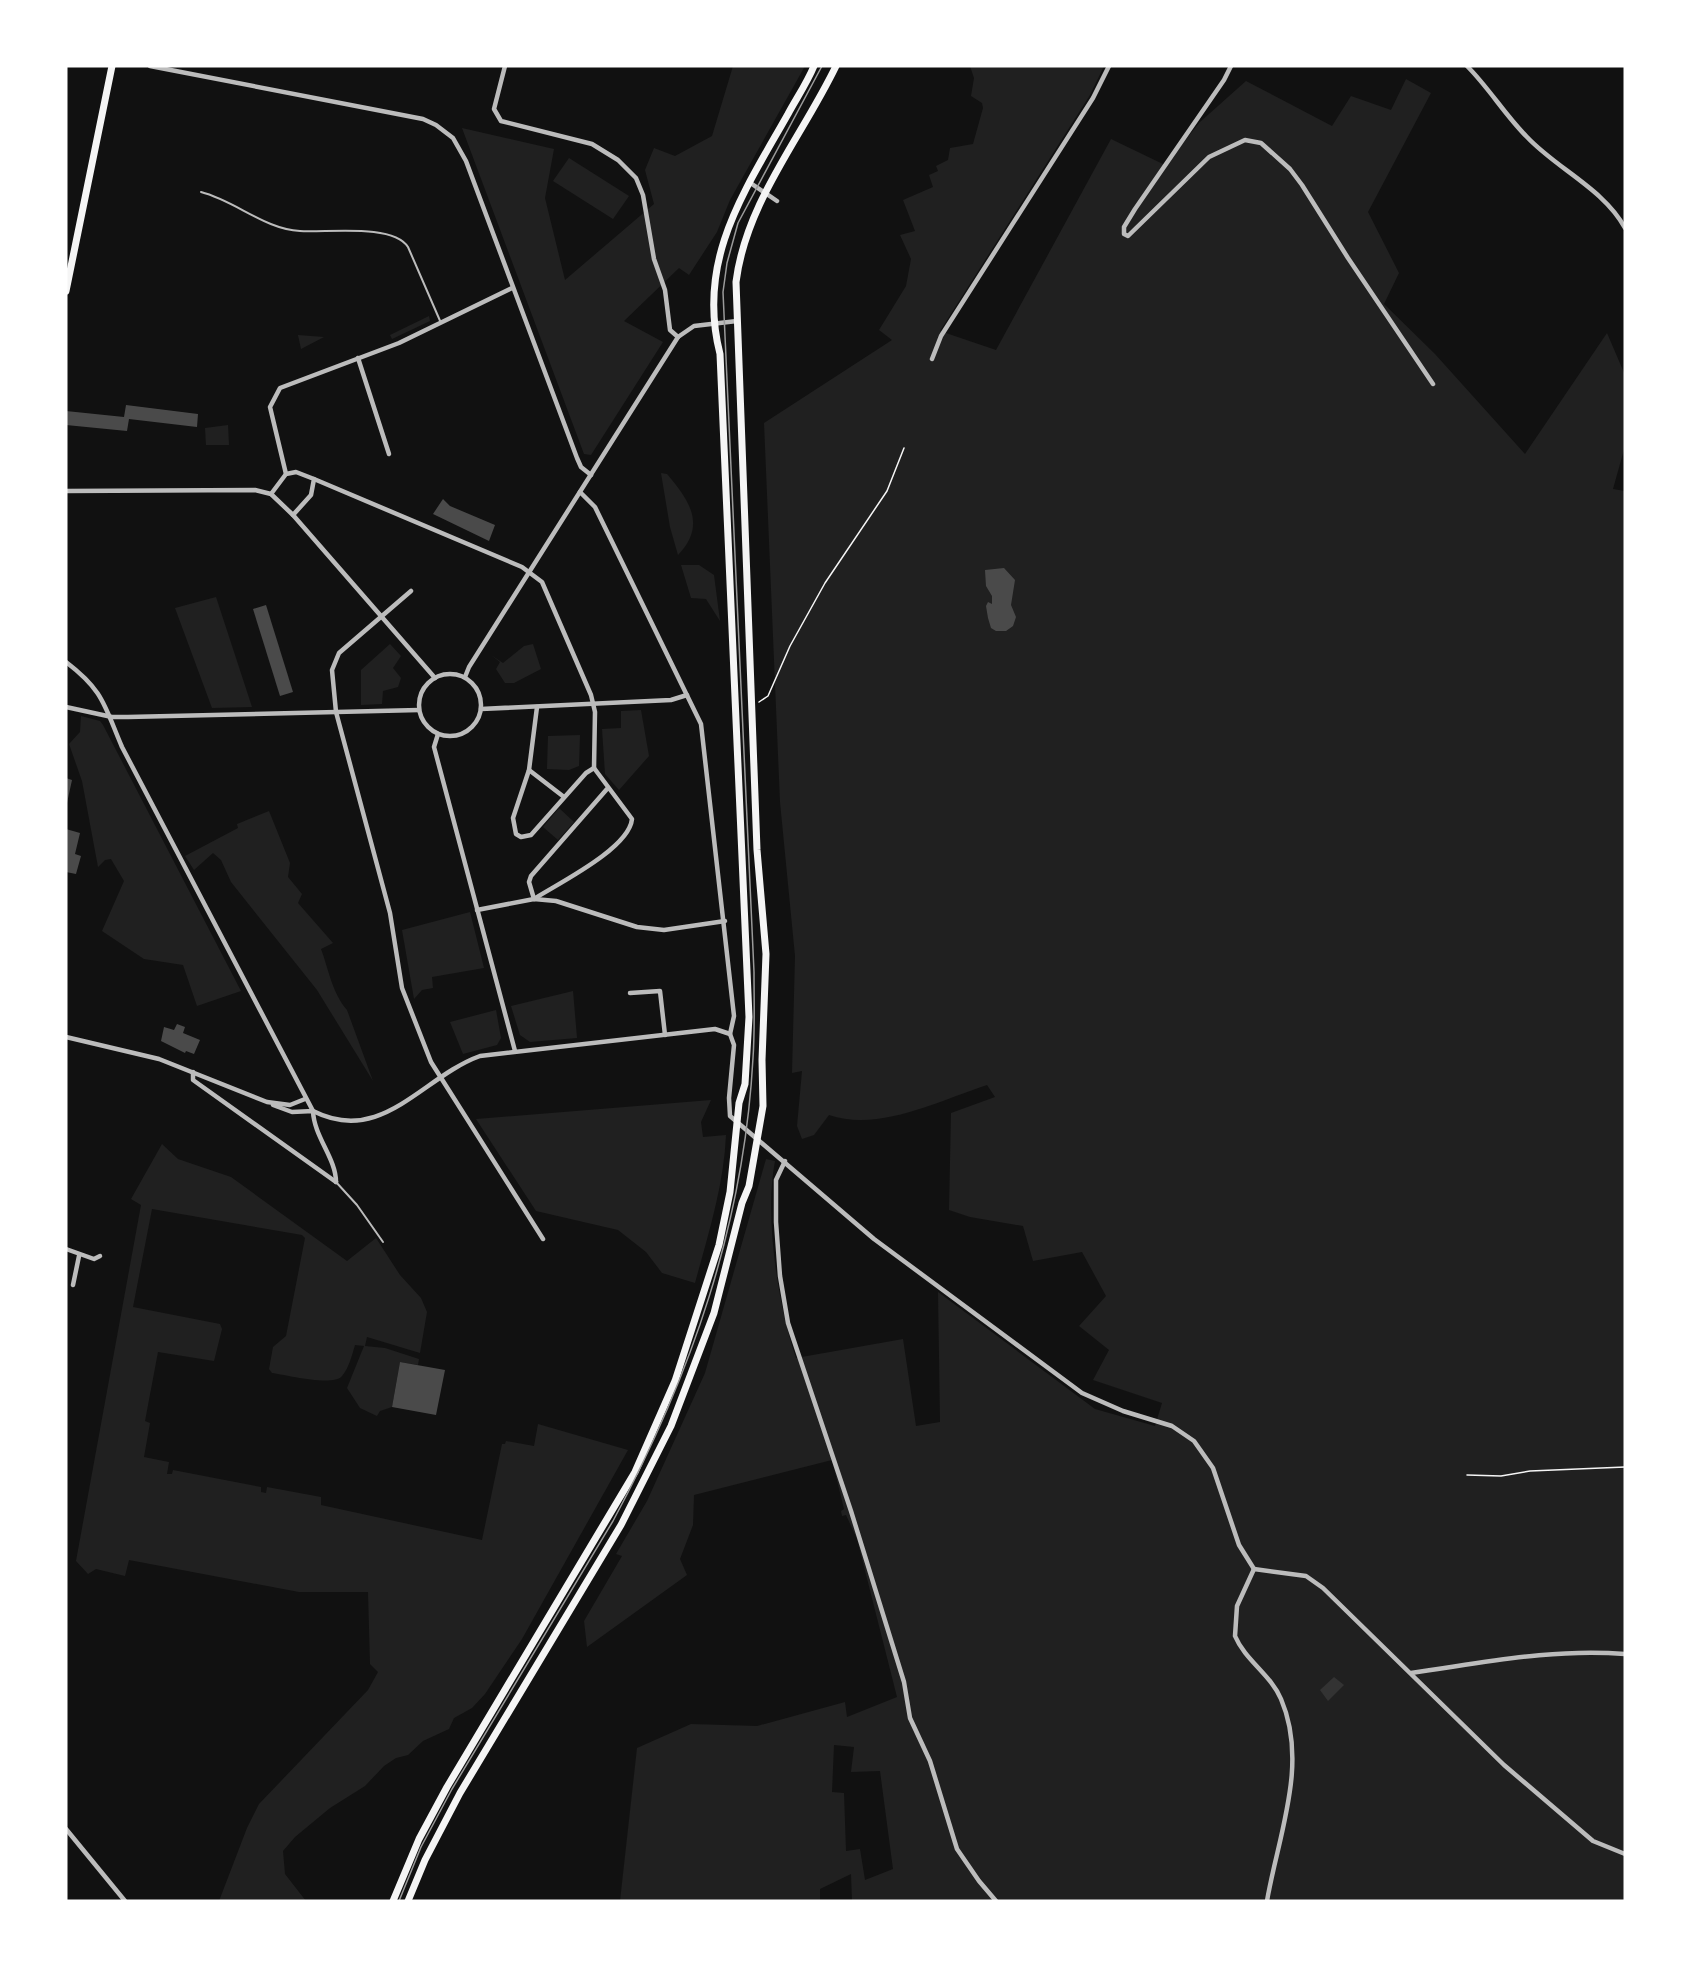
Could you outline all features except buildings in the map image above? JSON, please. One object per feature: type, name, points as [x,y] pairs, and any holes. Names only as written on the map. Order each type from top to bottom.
[{"type":"main road","points":[[66,291],[112,66]]},
{"type":"main road","points":[[393,1901],[419,1839],[442,1796],[607,1521],[658,1424],[699,1314],[719,1245],[730,1192],[739,1103],[745,1084],[748,999],[741,873],[744,858],[720,354],[714,322],[716,268],[721,244],[731,216],[814,66]]},
{"type":"main road","points":[[408,1901],[425,1860],[460,1793],[621,1525],[671,1426],[714,1313],[742,1203],[750,1186],[764,1106],[762,1050],[766,954],[757,850],[737,321],[738,265],[750,226],[766,192],[836,66]]},
{"type":"street","points":[[150,66],[423,119],[436,125],[453,138],[462,153],[577,458],[581,467],[591,475]]},
{"type":"street","points":[[505,66],[494,109],[501,121],[592,144],[618,160],[636,178],[643,195],[654,259],[665,290],[670,330],[678,337]]},
{"type":"street","points":[[932,358],[941,336],[1093,98],[1109,66]]},
{"type":"street","points":[[1231,66],[1224,81],[1135,209],[1124,227],[1124,234],[1128,236],[1209,157],[1245,140],[1261,143],[1296,177],[1433,384]]},
{"type":"street","points":[[1467,66],[1490,90],[1526,137],[1604,201],[1625,228]]},
{"type":"street","points":[[749,182],[777,201]]},
{"type":"street","points":[[286,474],[271,402],[285,384],[399,343],[512,288]]},
{"type":"street","points":[[465,677],[678,337],[694,326],[737,321]]},
{"type":"street","points":[[358,358],[389,454]]},
{"type":"street","points":[[271,494],[286,474],[298,472],[530,572],[542,582],[594,705],[594,768],[607,789],[630,814],[632,824],[575,878],[534,899]]},
{"type":"street","points":[[293,515],[311,495],[314,479]]},
{"type":"street","points":[[66,491],[255,490],[271,494],[293,515],[435,678]]},
{"type":"street","points":[[580,492],[595,507],[701,724],[734,1016],[730,1034],[734,1045],[728,1109],[738,1125],[785,1161],[912,1269],[1082,1393],[1123,1411],[1172,1426],[1194,1441],[1213,1468],[1239,1545],[1254,1569]]},
{"type":"street","points":[[411,591],[339,652],[332,670],[336,712],[390,913],[402,988],[439,1078],[543,1239]]},
{"type":"street","points":[[66,662],[95,688],[112,717],[122,747],[304,1099],[313,1111],[314,1129],[335,1173],[336,1182]]},
{"type":"street","points":[[450,674],[465,677],[478,692],[481,709],[475,724],[468,730],[451,736],[438,734],[425,724],[419,710],[422,691],[435,678],[450,674]]},
{"type":"street","points":[[481,709],[671,700],[687,695]]},
{"type":"street","points":[[66,707],[112,717],[419,710]]},
{"type":"street","points":[[537,707],[530,770],[513,818],[516,834],[521,837],[531,835],[564,797],[594,768]]},
{"type":"street","points":[[438,734],[434,747],[515,1051]]},
{"type":"street","points":[[530,770],[564,797]]},
{"type":"street","points":[[534,899],[529,882],[531,876],[607,789]]},
{"type":"street","points":[[477,910],[534,899],[556,901],[637,927],[664,930],[724,921]]},
{"type":"street","points":[[630,993],[660,991],[665,1035]]},
{"type":"street","points":[[66,1037],[150,1056],[292,1112],[313,1111],[339,1120],[356,1121],[382,1115],[403,1105],[464,1062],[480,1056],[715,1029],[730,1034]]},
{"type":"street","points":[[193,1072],[193,1080],[336,1182]]},
{"type":"street","points":[[267,1102],[290,1105],[304,1099]]},
{"type":"street","points":[[785,1161],[776,1180],[776,1222],[780,1276],[788,1323],[831,1447],[904,1682],[910,1718],[930,1761],[957,1850],[996,1901]]},
{"type":"street","points":[[66,1249],[79,1256],[94,1259],[100,1256]]},
{"type":"street","points":[[73,1286],[79,1256]]},
{"type":"street","points":[[1254,1569],[1306,1576],[1323,1588],[1476,1740],[1593,1841],[1625,1854]]},
{"type":"street","points":[[1254,1569],[1237,1606],[1235,1636],[1267,1676],[1282,1701],[1288,1725],[1292,1767],[1286,1819],[1267,1901]]},
{"type":"street","points":[[1411,1673],[1583,1650],[1625,1654]]},
{"type":"street","points":[[66,1828],[125,1901]]},
{"type":"lane","points":[[201,192],[221,197],[268,223],[287,230],[351,231],[401,239],[408,247],[441,323]]},
{"type":"lane","points":[[336,1182],[357,1205],[383,1242]]},
{"type":"path","points":[[758,702],[768,696],[790,646],[825,584],[887,491],[904,448]]},
{"type":"path","points":[[1467,1475],[1501,1476],[1530,1471],[1625,1467]]},
{"type":"shaded area","points":[[733,66],[805,66],[730,200],[717,232],[689,275],[679,268],[624,321],[663,342],[591,455],[584,454],[462,128],[554,149],[545,198],[565,280],[654,204],[645,170],[654,148],[675,156],[712,136]]},
{"type":"shaded area","points":[[970,66],[1104,66],[1090,95],[940,331],[996,350],[1111,139],[1165,165],[1200,122],[1246,81],[1332,126],[1351,96],[1391,110],[1406,79],[1431,93],[1368,212],[1399,273],[1384,304],[1435,354],[1525,454],[1607,333],[1625,375],[1625,446],[1613,489],[1625,491],[1625,1901],[852,1901],[851,1874],[820,1889],[820,1901],[620,1901],[637,1748],[691,1724],[757,1726],[845,1702],[847,1717],[897,1697],[857,1539],[846,1515],[842,1516],[841,1511],[844,1509],[832,1460],[694,1495],[693,1525],[680,1559],[687,1575],[587,1647],[584,1621],[622,1556],[616,1554],[647,1501],[705,1373],[766,1159],[775,1161],[772,1183],[772,1234],[784,1313],[796,1358],[903,1339],[916,1426],[940,1422],[938,1292],[1095,1409],[1155,1426],[1162,1403],[1093,1380],[1109,1350],[1079,1326],[1106,1296],[1082,1252],[1033,1261],[1023,1226],[970,1217],[949,1210],[951,1113],[995,1097],[987,1085],[929,1106],[888,1117],[868,1120],[829,1115],[814,1135],[802,1139],[797,1126],[802,1071],[792,1073],[795,956],[780,802],[764,423],[892,340],[879,330],[906,286],[911,259],[900,235],[915,231],[903,200],[933,187],[929,175],[938,171],[936,166],[948,160],[950,148],[973,144],[983,108],[982,103],[971,96],[974,78]],"holes":[[[834,1745],[854,1747],[851,1772],[880,1771],[893,1869],[865,1880],[860,1849],[846,1851],[844,1793],[832,1792]]]},
{"type":"shaded area","points":[[569,158],[629,196],[613,219],[553,181]]},
{"type":"shaded area","points":[[429,316],[430,321],[392,339],[390,335]]},
{"type":"shaded area","points":[[298,335],[324,337],[301,349]]},
{"type":"shaded area","points":[[228,425],[229,445],[206,445],[205,428]]},
{"type":"shaded area","points":[[661,473],[667,474],[682,493],[692,513],[692,533],[678,555],[670,527]]},
{"type":"shaded area","points":[[681,565],[699,565],[714,575],[720,621],[706,599],[691,598]]},
{"type":"shaded area","points":[[216,597],[252,707],[212,708],[175,608]]},
{"type":"shaded area","points":[[390,644],[401,656],[393,668],[401,678],[398,687],[383,691],[382,704],[361,705],[361,670]]},
{"type":"shaded area","points":[[533,644],[541,669],[514,683],[505,683],[496,669],[500,662],[491,655],[503,663],[524,646]]},
{"type":"shaded area","points":[[641,710],[649,756],[619,790],[605,774],[602,729],[621,728],[621,711]]},
{"type":"shaded area","points":[[81,716],[100,721],[103,725],[241,991],[197,1006],[183,965],[144,959],[102,931],[124,881],[111,859],[105,860],[98,867],[82,781],[69,744],[80,732]]},
{"type":"shaded area","points":[[580,735],[579,766],[569,770],[547,769],[548,736]]},
{"type":"shaded area","points":[[559,808],[574,822],[558,840],[543,827]]},
{"type":"shaded area","points":[[269,811],[290,863],[288,877],[302,894],[298,903],[333,943],[321,949],[334,988],[347,1010],[373,1081],[317,990],[231,882],[221,860],[213,853],[194,870],[185,856],[238,828],[237,824]]},
{"type":"shaded area","points":[[470,912],[484,968],[432,977],[433,988],[422,990],[414,999],[402,930]]},
{"type":"shaded area","points":[[573,991],[577,1038],[530,1042],[520,1035],[511,1006]]},
{"type":"shaded area","points":[[496,1010],[501,1038],[497,1045],[463,1054],[450,1022]]},
{"type":"shaded area","points":[[711,1100],[701,1122],[703,1137],[726,1135],[725,1154],[715,1210],[695,1283],[662,1273],[646,1252],[618,1230],[536,1211],[476,1119]]},
{"type":"shaded area","points":[[162,1144],[178,1159],[231,1177],[347,1261],[376,1238],[400,1275],[421,1298],[427,1312],[420,1353],[367,1337],[365,1346],[385,1348],[419,1359],[418,1365],[400,1362],[392,1407],[380,1411],[377,1416],[360,1408],[347,1388],[364,1346],[355,1345],[347,1369],[337,1379],[309,1379],[272,1373],[269,1369],[273,1347],[286,1336],[305,1238],[302,1235],[152,1209],[133,1307],[220,1324],[222,1329],[214,1361],[158,1352],[145,1421],[150,1423],[144,1457],[169,1462],[167,1474],[172,1474],[173,1470],[261,1487],[261,1492],[266,1493],[267,1487],[321,1497],[321,1505],[482,1540],[502,1444],[506,1441],[534,1446],[538,1424],[628,1450],[522,1639],[485,1694],[472,1708],[454,1718],[449,1729],[423,1741],[408,1755],[396,1758],[384,1766],[365,1786],[330,1808],[295,1837],[283,1851],[285,1874],[306,1901],[219,1901],[247,1828],[259,1804],[368,1690],[378,1672],[370,1664],[368,1592],[299,1592],[129,1560],[125,1576],[96,1569],[88,1574],[76,1561],[141,1205],[131,1199]]},
{"type":"shaded area","points":[[1334,1677],[1344,1685],[1328,1701],[1320,1690]]},
{"type":"tram line","points":[[399,1901],[421,1847],[452,1789],[613,1521],[641,1466],[667,1411],[689,1355],[709,1297],[725,1239],[748,1120],[753,1058],[754,972],[723,292],[727,263],[738,223],[822,66]]}]
